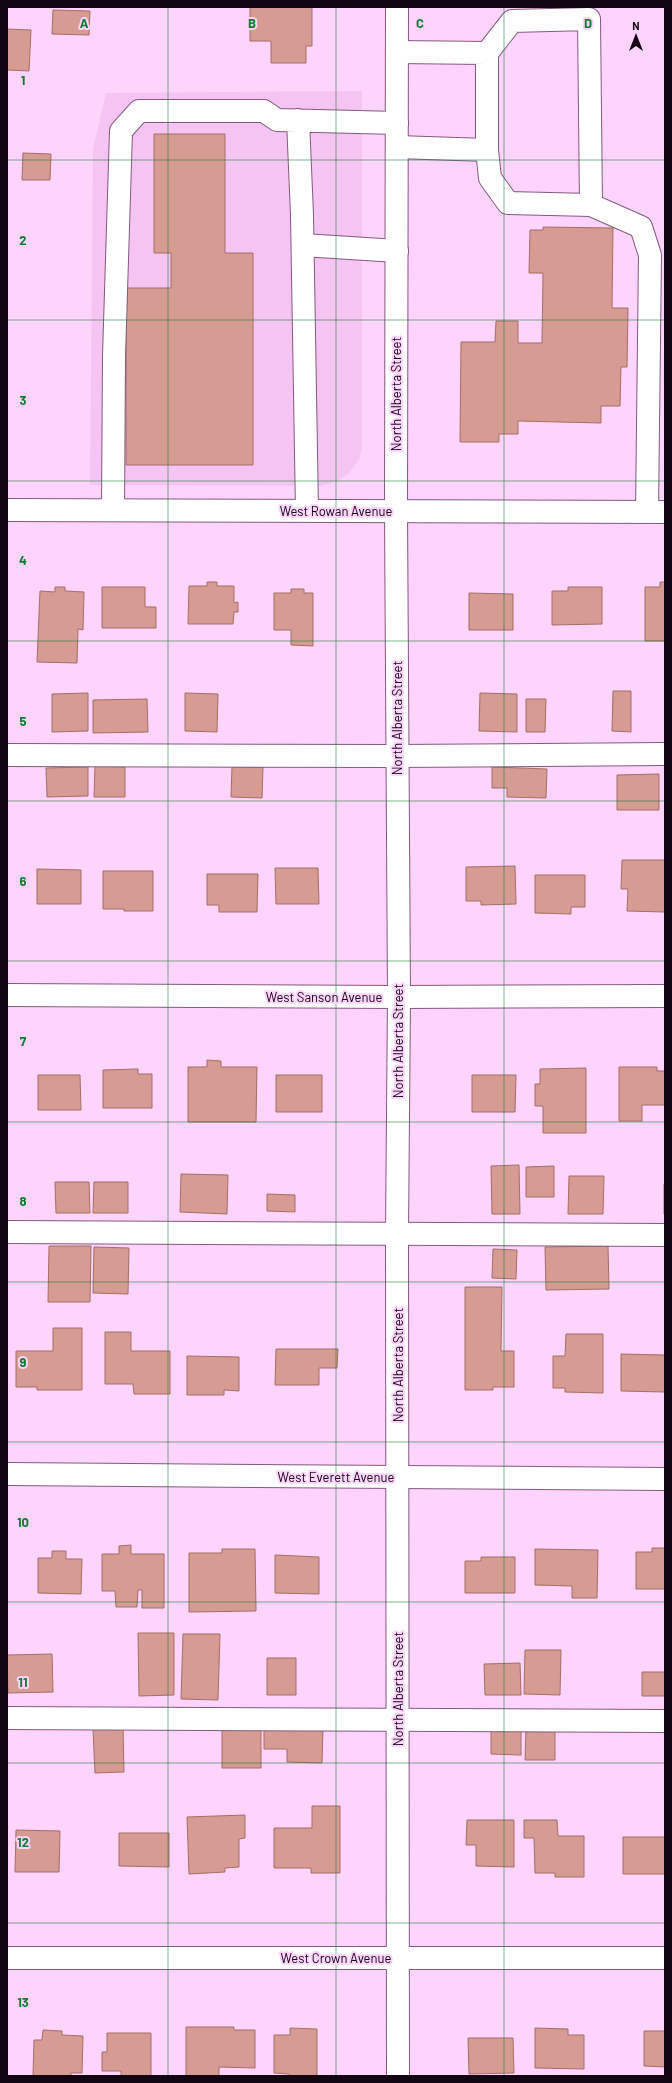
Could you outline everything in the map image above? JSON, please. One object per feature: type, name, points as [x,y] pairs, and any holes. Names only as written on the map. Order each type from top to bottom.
[{"type":"street","name":"North Alberta Street","points":[[397,7],[396,511],[399,997],[397,1233],[398,2076]]},
{"type":"street","points":[[591,205],[589,19],[512,21],[487,54],[487,150],[490,178],[508,203],[591,205],[641,228],[650,255],[656,512]]},
{"type":"street","points":[[397,52],[487,54]]},
{"type":"street","points":[[113,510],[114,356],[122,131],[139,111],[264,111],[277,120],[397,123]]},
{"type":"street","points":[[298,120],[303,245],[307,511]]},
{"type":"street","points":[[397,146],[487,150]]},
{"type":"street","points":[[303,245],[397,251]]},
{"type":"street","name":"West Rowan Avenue","points":[[7,510],[656,512]]},
{"type":"street","points":[[7,755],[397,756],[665,754]]},
{"type":"street","name":"West Sanson Avenue","points":[[7,994],[399,997],[665,996]]},
{"type":"street","points":[[7,1232],[665,1234]]},
{"type":"street","name":"West Everett Avenue","points":[[7,1474],[665,1479]]},
{"type":"street","points":[[7,1718],[398,1718],[665,1721]]},
{"type":"street","name":"West Crown Avenue","points":[[7,1958],[665,1958]]},
{"type":"shaded area","points":[[362,91],[362,447],[359,460],[349,473],[337,481],[322,486],[90,485],[93,149],[106,93]]},
{"type":"building","points":[[250,7],[312,7],[312,46],[306,46],[306,63],[271,63],[271,41],[250,41]]},
{"type":"building","points":[[53,10],[90,11],[89,35],[52,34]]},
{"type":"building","points":[[7,29],[31,30],[29,71],[7,70]]},
{"type":"building","points":[[154,134],[225,134],[225,253],[253,253],[253,465],[126,465],[126,288],[171,288],[171,253],[154,253]]},
{"type":"building","points":[[23,153],[51,154],[50,180],[22,180]]},
{"type":"building","points":[[543,227],[613,228],[612,308],[628,308],[627,367],[621,367],[620,406],[601,406],[601,423],[518,421],[518,434],[499,434],[499,442],[460,442],[461,342],[495,342],[496,321],[518,321],[518,343],[542,343],[543,273],[529,273],[530,230],[543,230]]},
{"type":"building","points":[[207,582],[217,582],[217,586],[234,586],[234,603],[238,602],[238,612],[234,612],[233,624],[188,624],[189,586],[207,586]]},
{"type":"building","points":[[660,582],[665,582],[665,641],[645,641],[645,587],[660,587]]},
{"type":"building","points":[[55,587],[65,587],[65,591],[84,592],[83,630],[78,629],[77,663],[37,662],[40,591],[55,592]]},
{"type":"building","points":[[102,587],[145,587],[145,607],[156,607],[156,628],[102,628]]},
{"type":"building","points":[[568,587],[602,587],[602,624],[552,625],[552,591],[568,591]]},
{"type":"building","points":[[291,589],[304,589],[304,593],[313,593],[313,646],[291,645],[291,630],[274,630],[274,593],[291,593]]},
{"type":"building","points":[[469,593],[513,594],[513,630],[469,630]]},
{"type":"building","points":[[613,691],[631,691],[631,732],[612,731]]},
{"type":"building","points":[[88,693],[88,731],[52,732],[52,694]]},
{"type":"building","points":[[185,693],[218,694],[217,732],[185,731]]},
{"type":"building","points":[[480,693],[517,694],[517,732],[479,731]]},
{"type":"building","points":[[147,699],[148,732],[93,733],[93,700]]},
{"type":"building","points":[[526,699],[546,699],[545,732],[526,732]]},
{"type":"building","points":[[95,766],[125,767],[125,797],[94,797]]},
{"type":"building","points":[[232,766],[263,767],[262,798],[231,797]]},
{"type":"building","points":[[88,767],[88,796],[47,797],[46,768]]},
{"type":"building","points":[[492,767],[547,769],[546,798],[507,797],[507,788],[492,788]]},
{"type":"building","points":[[659,774],[659,810],[617,810],[617,775]]},
{"type":"building","points":[[622,860],[665,860],[665,912],[627,911],[628,889],[621,889]]},
{"type":"building","points":[[515,866],[516,904],[481,905],[481,901],[466,901],[466,867]]},
{"type":"building","points":[[275,868],[318,868],[319,904],[276,904]]},
{"type":"building","points":[[37,869],[81,870],[81,904],[37,904]]},
{"type":"building","points":[[103,871],[153,871],[153,911],[103,909]]},
{"type":"building","points":[[207,874],[258,874],[257,912],[219,912],[219,905],[207,905]]},
{"type":"building","points":[[535,875],[585,875],[585,907],[571,907],[571,914],[535,913]]},
{"type":"building","points":[[207,1060],[221,1061],[221,1067],[257,1067],[256,1122],[188,1122],[188,1067],[207,1067]]},
{"type":"building","points":[[619,1067],[657,1067],[657,1071],[665,1071],[665,1105],[642,1105],[642,1121],[619,1121]]},
{"type":"building","points":[[586,1068],[586,1133],[543,1133],[543,1106],[535,1106],[535,1084],[540,1084],[540,1069]]},
{"type":"building","points":[[138,1069],[138,1074],[152,1074],[152,1108],[103,1108],[103,1070]]},
{"type":"building","points":[[38,1075],[80,1075],[81,1110],[38,1110]]},
{"type":"building","points":[[276,1075],[322,1075],[322,1112],[276,1112]]},
{"type":"building","points":[[472,1075],[516,1075],[515,1112],[472,1112]]},
{"type":"building","points":[[519,1165],[520,1214],[492,1214],[491,1166]]},
{"type":"building","points":[[554,1166],[554,1197],[526,1197],[526,1167]]},
{"type":"building","points":[[181,1174],[228,1175],[227,1214],[180,1212]]},
{"type":"building","points":[[569,1176],[604,1176],[603,1214],[568,1214]]},
{"type":"building","points":[[55,1182],[89,1182],[90,1213],[56,1213]]},
{"type":"building","points":[[94,1182],[128,1182],[128,1213],[93,1213]]},
{"type":"building","points":[[665,1184],[665,1214],[664,1214]]},
{"type":"building","points":[[267,1194],[295,1195],[295,1212],[267,1211]]},
{"type":"building","points":[[49,1246],[91,1246],[90,1302],[48,1302]]},
{"type":"building","points":[[608,1246],[609,1289],[546,1290],[545,1247]]},
{"type":"building","points":[[94,1247],[129,1248],[128,1294],[93,1293]]},
{"type":"building","points":[[493,1249],[517,1250],[516,1279],[492,1278]]},
{"type":"building","points":[[465,1287],[502,1287],[501,1351],[514,1351],[514,1387],[493,1387],[493,1390],[465,1390]]},
{"type":"building","points":[[53,1328],[82,1328],[82,1390],[37,1390],[37,1387],[16,1387],[16,1351],[53,1351]]},
{"type":"building","points":[[105,1332],[131,1332],[131,1351],[170,1351],[170,1394],[134,1394],[133,1384],[105,1384]]},
{"type":"building","points":[[566,1334],[603,1334],[603,1393],[565,1392],[565,1388],[553,1388],[553,1356],[565,1356]]},
{"type":"building","points":[[276,1349],[338,1349],[337,1368],[319,1368],[319,1385],[275,1385]]},
{"type":"building","points":[[621,1354],[665,1355],[665,1392],[621,1391]]},
{"type":"building","points":[[187,1356],[239,1357],[239,1391],[224,1390],[224,1395],[187,1395]]},
{"type":"building","points":[[131,1545],[131,1554],[164,1554],[164,1608],[142,1608],[142,1590],[138,1590],[137,1607],[116,1607],[115,1591],[102,1591],[102,1554],[119,1554],[119,1546]]},
{"type":"building","points":[[652,1548],[665,1548],[665,1589],[636,1589],[636,1552],[652,1552]]},
{"type":"building","points":[[222,1549],[255,1549],[256,1611],[189,1612],[189,1553],[222,1553]]},
{"type":"building","points":[[535,1549],[598,1550],[597,1598],[572,1598],[572,1586],[535,1585]]},
{"type":"building","points":[[52,1551],[66,1551],[66,1559],[82,1559],[81,1594],[38,1593],[38,1558],[52,1558]]},
{"type":"building","points":[[275,1555],[319,1557],[319,1594],[275,1593]]},
{"type":"building","points":[[481,1557],[515,1557],[515,1593],[465,1593],[465,1561],[481,1561]]},
{"type":"building","points":[[138,1633],[174,1633],[174,1695],[139,1696]]},
{"type":"building","points":[[183,1634],[220,1634],[218,1700],[181,1699]]},
{"type":"building","points":[[525,1650],[561,1650],[560,1695],[524,1694]]},
{"type":"building","points":[[52,1654],[53,1692],[8,1693],[7,1655]]},
{"type":"building","points":[[267,1658],[296,1658],[296,1695],[267,1695]]},
{"type":"building","points":[[520,1663],[521,1695],[485,1695],[484,1664]]},
{"type":"building","points":[[642,1672],[665,1672],[665,1696],[642,1696]]},
{"type":"building","points":[[222,1727],[261,1727],[261,1768],[222,1768]]},
{"type":"building","points":[[264,1727],[323,1728],[322,1763],[287,1762],[287,1749],[264,1749]]},
{"type":"building","points":[[123,1728],[124,1772],[95,1773],[93,1729]]},
{"type":"building","points":[[491,1729],[521,1729],[521,1755],[491,1754]]},
{"type":"building","points":[[526,1730],[555,1730],[555,1760],[525,1760]]},
{"type":"building","points":[[312,1806],[340,1806],[340,1873],[311,1873],[311,1868],[274,1868],[274,1828],[312,1828]]},
{"type":"building","points":[[245,1815],[245,1838],[239,1839],[239,1867],[225,1868],[225,1872],[189,1874],[187,1817]]},
{"type":"building","points":[[467,1820],[514,1820],[514,1867],[476,1866],[476,1845],[466,1845]]},
{"type":"building","points":[[524,1820],[557,1820],[558,1836],[584,1836],[584,1877],[555,1877],[555,1873],[535,1873],[534,1838],[524,1838]]},
{"type":"building","points":[[16,1830],[60,1831],[59,1872],[15,1872]]},
{"type":"building","points":[[119,1833],[169,1833],[169,1867],[119,1866]]},
{"type":"building","points":[[623,1837],[665,1837],[665,1874],[623,1874]]},
{"type":"building","points":[[186,2027],[234,2027],[234,2030],[255,2030],[255,2068],[219,2067],[219,2076],[186,2076]]},
{"type":"building","points":[[290,2028],[317,2029],[317,2076],[289,2076],[289,2074],[274,2073],[274,2035],[290,2035]]},
{"type":"building","points":[[535,2028],[568,2029],[568,2035],[584,2035],[584,2069],[535,2068]]},
{"type":"building","points":[[43,2030],[62,2031],[62,2035],[83,2036],[82,2073],[71,2073],[71,2076],[33,2076],[34,2040],[42,2040]]},
{"type":"building","points":[[644,2031],[665,2031],[665,2067],[644,2066]]},
{"type":"building","points":[[107,2033],[151,2033],[151,2076],[121,2076],[121,2071],[102,2071],[102,2052],[107,2052]]},
{"type":"building","points":[[468,2038],[513,2038],[514,2073],[469,2074]]}]
